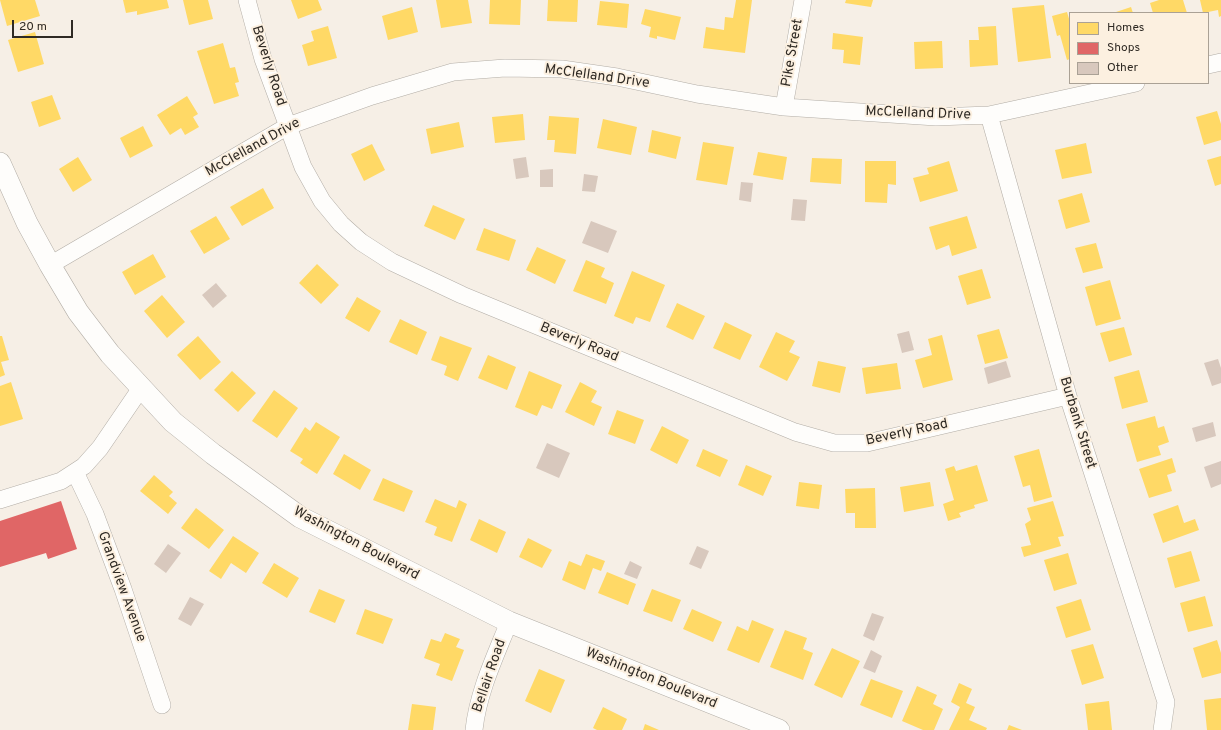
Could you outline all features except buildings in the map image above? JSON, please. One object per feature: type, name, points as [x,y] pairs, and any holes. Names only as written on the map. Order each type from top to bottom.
[{"type":"street","name":"Beverly Road","points":[[247,0],[263,59],[303,167],[322,201],[341,224],[361,242],[392,262],[462,295],[795,432],[834,443],[867,444],[1068,396]]},
{"type":"street","name":"Pike Street","points":[[784,107],[803,0]]},
{"type":"street","points":[[1209,65],[1221,62]]},
{"type":"street","name":"McClelland Drive","points":[[50,264],[288,126],[372,96],[453,72],[505,68],[562,69],[609,76],[697,94],[784,107],[936,116],[989,115],[1131,84]]},
{"type":"street","name":"Burbank Street","points":[[989,115],[1068,396],[1166,702],[1162,730]]},
{"type":"street","name":"Washington Boulevard","points":[[0,164],[27,223],[78,312],[110,354],[173,422],[213,454],[300,517],[509,622],[779,730]]},
{"type":"street","points":[[0,500],[61,481],[84,466],[100,448],[141,388]]},
{"type":"street","name":"Grandview Avenue","points":[[75,472],[95,514],[124,589],[162,705]]},
{"type":"street","name":"Bellair Road","points":[[474,730],[484,684],[509,622]]}]
